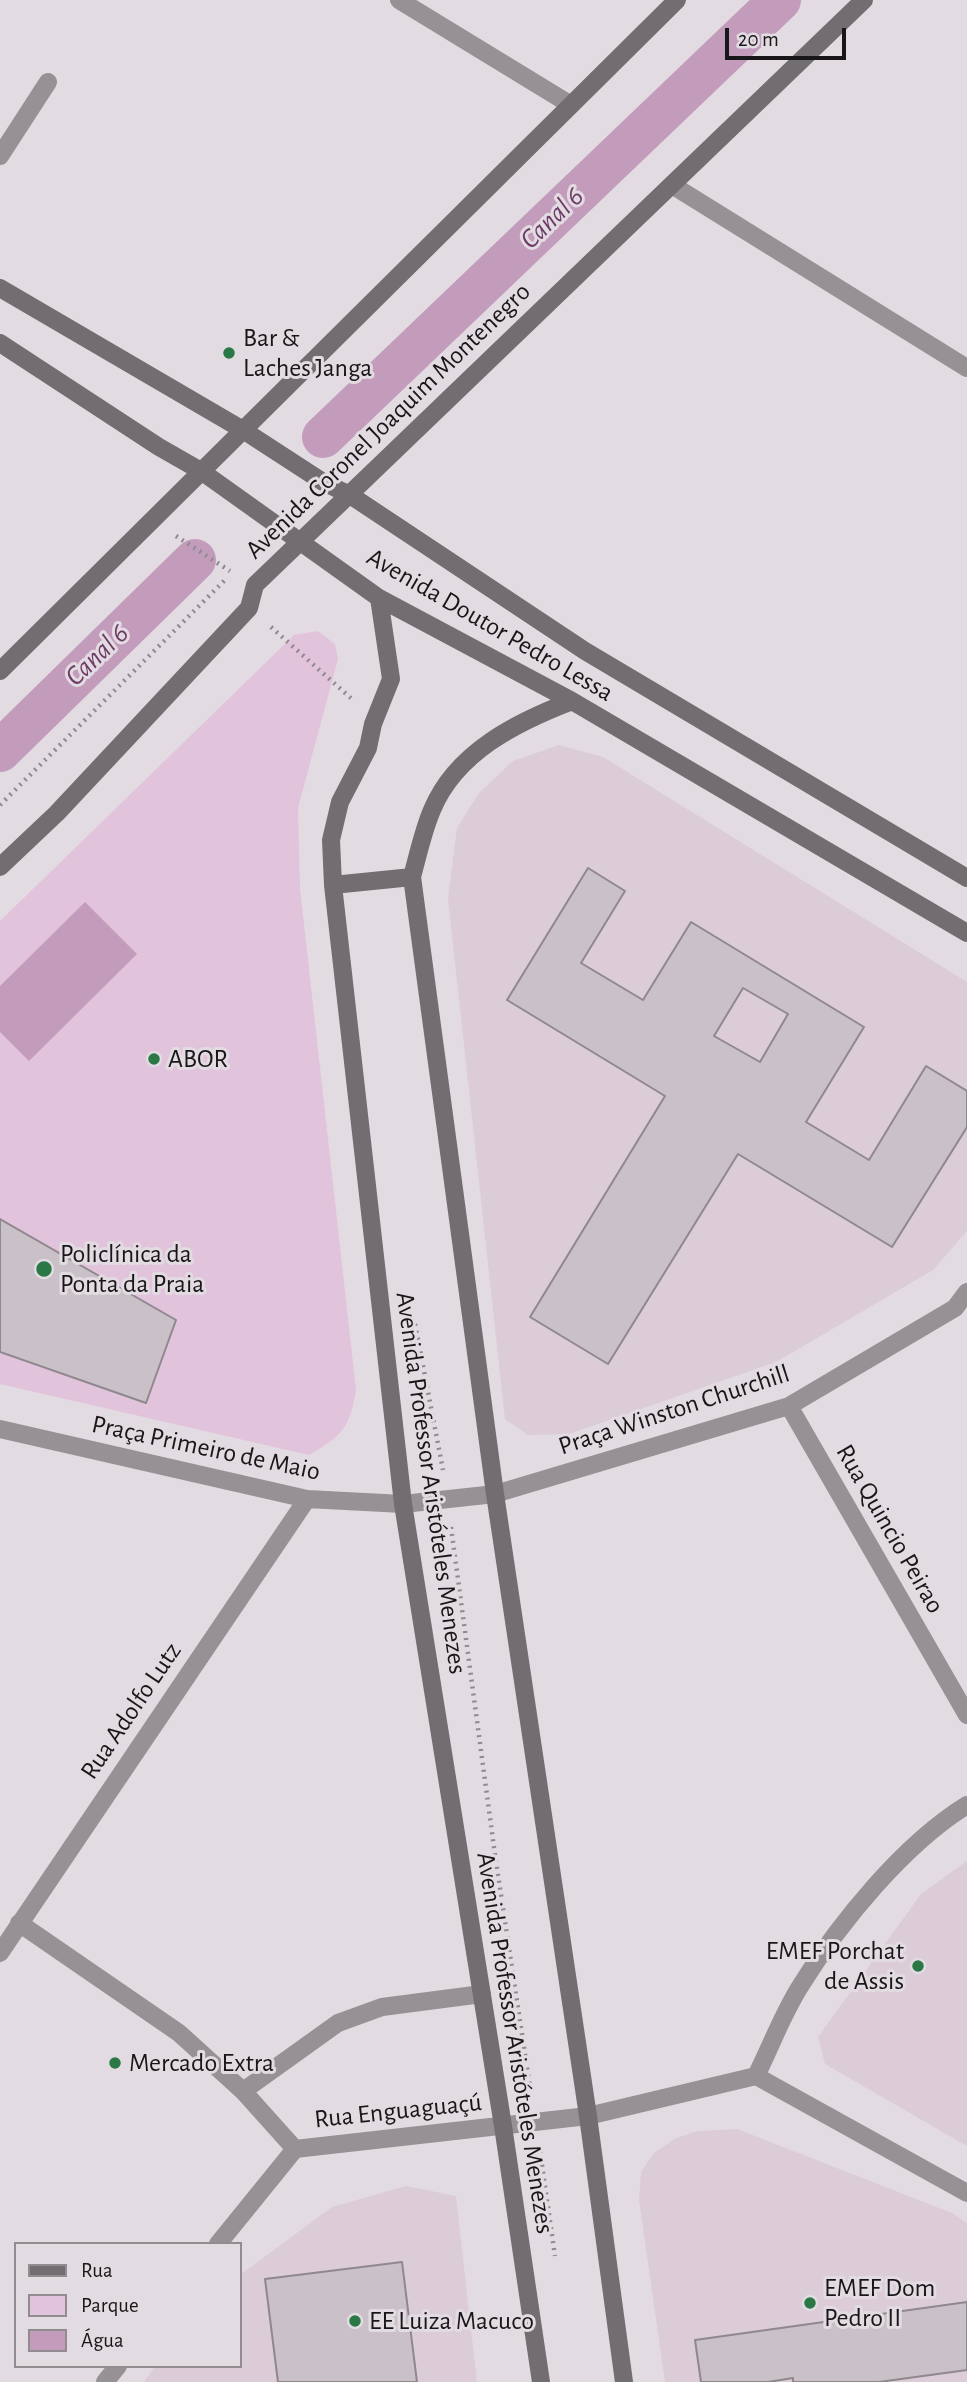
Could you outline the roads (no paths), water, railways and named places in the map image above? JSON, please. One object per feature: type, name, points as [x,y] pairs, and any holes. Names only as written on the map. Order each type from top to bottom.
[{"type":"main road","points":[[0,671],[677,0]]},
{"type":"main road","name":"Avenida Coronel Joaquim Montenegro","points":[[0,867],[57,813],[249,608],[255,585],[864,0]]},
{"type":"main road","name":"Avenida Doutor Pedro Lessa","points":[[0,288],[243,430],[323,482],[350,495],[585,651],[967,878]]},
{"type":"main road","name":"Avenida Doutor Pedro Lessa","points":[[0,343],[159,447],[201,471],[379,598],[572,701],[967,933]]},
{"type":"main road","name":"Avenida Professor Aristóteles Menezes","points":[[379,598],[391,679],[373,723],[368,748],[341,802],[331,840],[333,885],[403,1504],[503,2126],[541,2382]]},
{"type":"main road","points":[[572,701],[533,716],[512,728],[482,747],[450,777],[432,810],[412,877],[495,1494],[625,2382]]},
{"type":"main road","points":[[333,885],[412,877]]},
{"type":"street","points":[[399,0],[570,105]]},
{"type":"street","points":[[0,156],[48,82]]},
{"type":"street","points":[[673,184],[967,368]]},
{"type":"street","name":"Praça Winston Churchill","points":[[447,1499],[495,1494],[789,1406],[955,1308],[967,1292]]},
{"type":"street","name":"Rua Quincio Peirao","points":[[789,1406],[967,1716]]},
{"type":"street","name":"Praça Primeiro de Maio","points":[[0,1429],[307,1500],[403,1504],[447,1499]]},
{"type":"street","name":"Rua Adolfo Lutz","points":[[0,1953],[307,1500]]},
{"type":"street","points":[[967,1805],[947,1819],[881,1879],[836,1933],[800,1987],[756,2076],[967,2193]]},
{"type":"street","points":[[19,1923],[179,2033],[243,2091],[295,2149]]},
{"type":"street","points":[[243,2091],[338,2023],[382,2007],[482,1994]]},
{"type":"street","name":"Rua Enguaguaçú","points":[[220,2242],[295,2149],[588,2116],[756,2076]]},
{"type":"street","points":[[105,2382],[116,2368]]},
{"type":"water","points":[[85,902],[137,954],[29,1061],[0,1032],[0,986]]},
{"type":"waterway","name":"Canal 6","points":[[323,437],[780,0]]},
{"type":"waterway","name":"Canal 6","points":[[0,751],[195,560]]},
{"type":"place","name":"Bar & Laches Janga","points":[[229,353]]},
{"type":"place","name":"ABOR","points":[[154,1059]]},
{"type":"place","name":"Policlínica da Ponta da Praia","points":[[44,1269]]},
{"type":"place","name":"EMEF Porchat de Assis","points":[[918,1966]]},
{"type":"place","name":"Mercado Extra","points":[[115,2063]]},
{"type":"place","name":"EMEF Dom Pedro II","points":[[810,2303]]},
{"type":"place","name":"EE Luiza Macuco","points":[[355,2321]]}]
